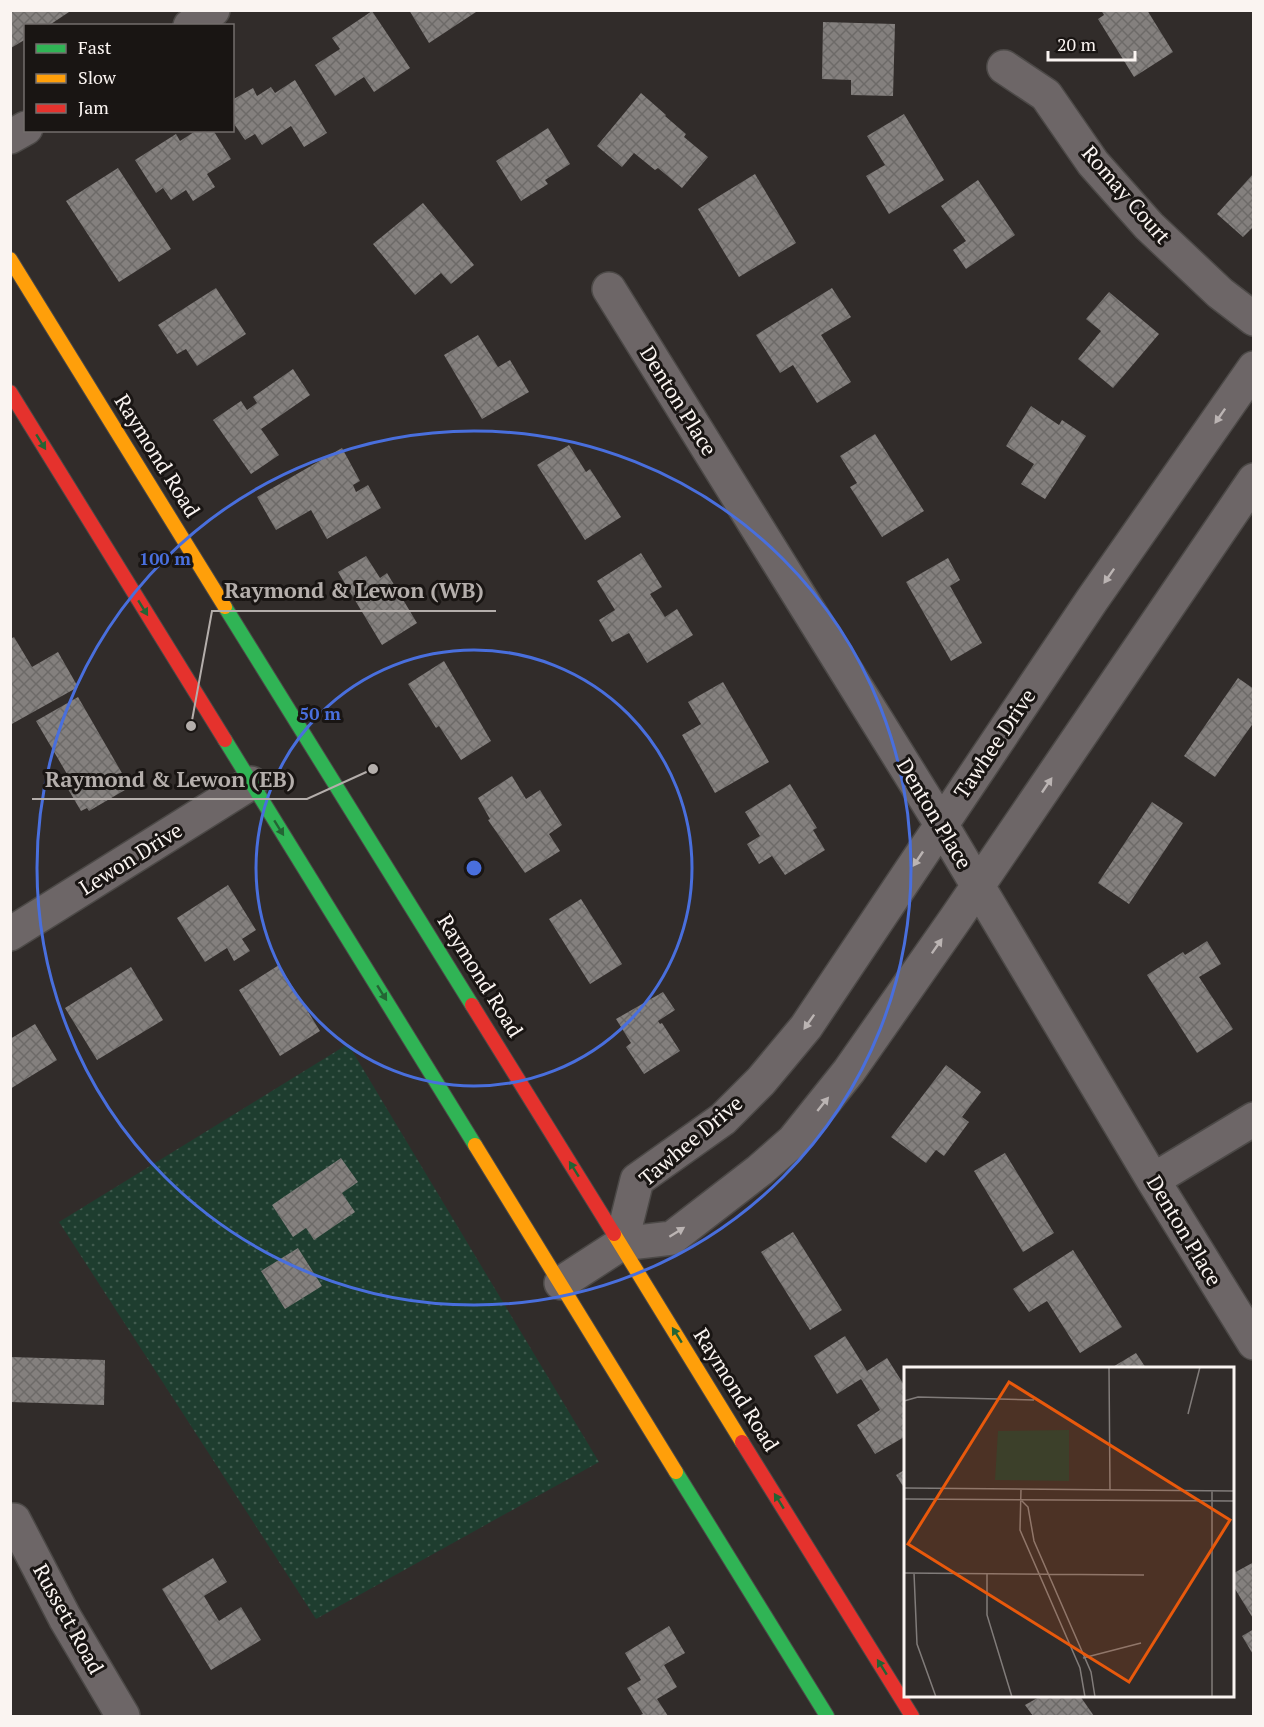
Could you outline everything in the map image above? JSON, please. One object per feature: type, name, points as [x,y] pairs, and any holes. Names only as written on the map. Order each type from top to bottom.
[{"type":"main road","name":"Raymond Road","points":[[10,259],[912,1716]]},
{"type":"main road","points":[[10,392],[827,1716]]},
{"type":"street","points":[[192,24],[213,10]]},
{"type":"street","name":"Romay Court","points":[[1004,67],[1046,95],[1094,163],[1149,226],[1220,293],[1254,319]]},
{"type":"street","points":[[10,137],[24,129]]},
{"type":"street","name":"Denton Place","points":[[609,289],[941,824],[1153,1180],[1254,1343]]},
{"type":"street","name":"Tawhee Drive","points":[[621,1244],[637,1180],[723,1119],[761,1081],[806,1027],[1092,600],[1254,368]]},
{"type":"street","points":[[561,1283],[621,1244],[672,1238],[793,1142],[849,1071],[978,886],[1254,480]]},
{"type":"street","name":"Lewon Drive","points":[[10,934],[251,783]]},
{"type":"street","points":[[1153,1180],[1254,1119]]},
{"type":"street","name":"Russett Road","points":[[15,1520],[65,1618],[123,1716]]},
{"type":"green space","points":[[348,1044],[599,1462],[316,1619],[59,1222]]},
{"type":"building","points":[[10,10],[72,10],[51,24],[24,24],[24,40],[11,48]]},
{"type":"building","points":[[409,10],[479,10],[429,43]]},
{"type":"building","points":[[1101,10],[1147,10],[1173,52],[1134,77],[1098,19],[1104,15]]},
{"type":"building","points":[[372,11],[410,68],[374,92],[364,77],[335,96],[315,65],[340,49],[332,38]]},
{"type":"building","points":[[823,22],[895,24],[893,96],[851,95],[851,80],[822,79]]},
{"type":"building","points":[[295,80],[327,133],[304,147],[291,126],[262,145],[255,134],[245,140],[234,124],[234,99],[253,88],[257,96],[271,87],[275,93]]},
{"type":"building","points":[[641,93],[686,134],[684,137],[708,157],[682,188],[658,168],[655,170],[634,153],[622,167],[597,146]]},
{"type":"building","points":[[904,114],[944,180],[889,214],[866,176],[885,165],[867,136]]},
{"type":"building","points":[[548,128],[570,164],[545,180],[548,184],[521,201],[496,161]]},
{"type":"building","points":[[194,132],[214,132],[231,159],[207,174],[215,187],[193,201],[186,190],[171,200],[163,188],[156,193],[135,160],[176,134],[180,141]]},
{"type":"building","points":[[118,168],[171,249],[119,282],[66,201]]},
{"type":"building","points":[[1254,173],[1254,226],[1243,237],[1217,214]]},
{"type":"building","points":[[755,174],[796,243],[739,277],[698,209]]},
{"type":"building","points":[[978,180],[1015,235],[966,269],[953,250],[966,241],[941,206]]},
{"type":"building","points":[[423,203],[474,265],[451,284],[441,273],[415,295],[373,244]]},
{"type":"building","points":[[216,288],[246,334],[197,366],[186,349],[177,354],[158,325]]},
{"type":"building","points":[[832,288],[851,317],[821,335],[851,382],[817,403],[793,365],[780,373],[756,335]]},
{"type":"building","points":[[1109,292],[1159,334],[1113,388],[1078,359],[1101,331],[1086,319]]},
{"type":"building","points":[[478,335],[498,367],[510,360],[529,392],[482,419],[444,355]]},
{"type":"building","points":[[293,369],[310,395],[261,429],[279,455],[251,474],[213,420],[241,401],[247,410],[257,403],[253,397]]},
{"type":"building","points":[[1031,406],[1059,425],[1062,420],[1086,436],[1045,499],[1021,484],[1034,464],[1006,446]]},
{"type":"building","points":[[875,434],[924,511],[882,537],[850,487],[857,483],[840,456]]},
{"type":"building","points":[[569,445],[586,472],[590,469],[621,517],[585,540],[537,465]]},
{"type":"building","points":[[342,448],[360,481],[353,485],[356,492],[368,485],[381,508],[327,539],[311,510],[276,530],[257,497]]},
{"type":"building","points":[[641,553],[662,587],[650,594],[665,617],[677,609],[693,635],[647,663],[629,633],[612,642],[599,620],[615,610],[597,581]]},
{"type":"building","points":[[366,556],[380,578],[387,573],[417,623],[382,645],[338,572]]},
{"type":"building","points":[[948,558],[960,580],[950,586],[982,643],[951,661],[906,582]]},
{"type":"building","points":[[14,637],[32,667],[58,652],[78,687],[10,725],[10,639]]},
{"type":"building","points":[[444,661],[491,741],[461,760],[439,726],[436,728],[408,684]]},
{"type":"building","points":[[1238,678],[1254,689],[1254,722],[1215,777],[1184,756]]},
{"type":"building","points":[[723,682],[769,762],[715,793],[682,735],[701,724],[688,702]]},
{"type":"building","points":[[78,697],[130,787],[89,811],[87,808],[81,811],[68,789],[74,786],[36,721]]},
{"type":"building","points":[[512,776],[526,799],[540,790],[562,825],[549,834],[560,851],[525,873],[488,820],[490,819],[478,798]]},
{"type":"building","points":[[790,784],[817,828],[813,830],[825,850],[785,875],[772,856],[759,864],[747,844],[760,836],[745,812]]},
{"type":"building","points":[[1152,802],[1183,823],[1129,904],[1098,883]]},
{"type":"building","points":[[228,885],[256,930],[242,939],[250,951],[234,961],[227,948],[205,962],[177,918]]},
{"type":"building","points":[[581,899],[622,964],[590,984],[549,919]]},
{"type":"building","points":[[1207,941],[1221,964],[1199,977],[1233,1029],[1197,1053],[1147,975],[1183,952],[1185,955]]},
{"type":"building","points":[[279,965],[320,1031],[280,1056],[239,990]]},
{"type":"building","points":[[131,967],[163,1020],[97,1060],[65,1008]]},
{"type":"building","points":[[663,992],[675,1010],[658,1021],[662,1023],[680,1051],[644,1074],[626,1047],[631,1043],[616,1019]]},
{"type":"building","points":[[35,1024],[57,1060],[10,1089],[10,1039]]},
{"type":"building","points":[[946,1065],[981,1092],[962,1117],[969,1122],[944,1156],[936,1150],[926,1163],[891,1137]]},
{"type":"building","points":[[1005,1153],[1054,1233],[1023,1252],[974,1171]]},
{"type":"building","points":[[341,1158],[358,1182],[342,1193],[355,1212],[314,1240],[306,1228],[293,1237],[272,1205]]},
{"type":"building","points":[[793,1232],[842,1310],[810,1330],[761,1252]]},
{"type":"building","points":[[298,1248],[322,1286],[285,1309],[261,1271]]},
{"type":"building","points":[[1073,1250],[1122,1327],[1080,1353],[1047,1301],[1029,1312],[1013,1289]]},
{"type":"building","points":[[845,1336],[867,1371],[887,1358],[904,1385],[904,1437],[875,1454],[857,1425],[880,1410],[861,1379],[837,1394],[814,1356]]},
{"type":"building","points":[[1136,1353],[1145,1367],[1113,1367]]},
{"type":"building","points":[[11,1357],[105,1360],[104,1405],[10,1402]]},
{"type":"building","points":[[904,1470],[904,1488],[896,1475]]},
{"type":"building","points":[[213,1558],[227,1582],[204,1596],[219,1621],[241,1607],[261,1640],[211,1670],[162,1589]]},
{"type":"building","points":[[1254,1562],[1254,1620],[1234,1587],[1234,1573]]},
{"type":"building","points":[[669,1626],[685,1653],[664,1665],[677,1687],[657,1699],[668,1716],[638,1716],[643,1714],[627,1688],[641,1680],[625,1653]]},
{"type":"building","points":[[1254,1629],[1254,1656],[1242,1636]]},
{"type":"building","points":[[1039,1697],[1081,1697],[1094,1716],[1033,1716],[1025,1705]]},
{"type":"traffic: fast","points":[[225,607],[472,1005]]},
{"type":"traffic: fast","points":[[225,740],[475,1145]]},
{"type":"traffic: fast","points":[[676,1472],[827,1716]]},
{"type":"traffic: slow","points":[[10,259],[225,607]]},
{"type":"traffic: slow","points":[[475,1145],[676,1472]]},
{"type":"traffic: slow","points":[[614,1234],[742,1442]]},
{"type":"traffic: jam","points":[[10,392],[225,740]]},
{"type":"traffic: jam","points":[[472,1005],[614,1234]]},
{"type":"traffic: jam","points":[[742,1442],[912,1716]]},
{"type":"place","name":"Raymond & Lewon (WB)","points":[[191,726]]},
{"type":"place","name":"Raymond & Lewon (EB)","points":[[373,769]]}]
